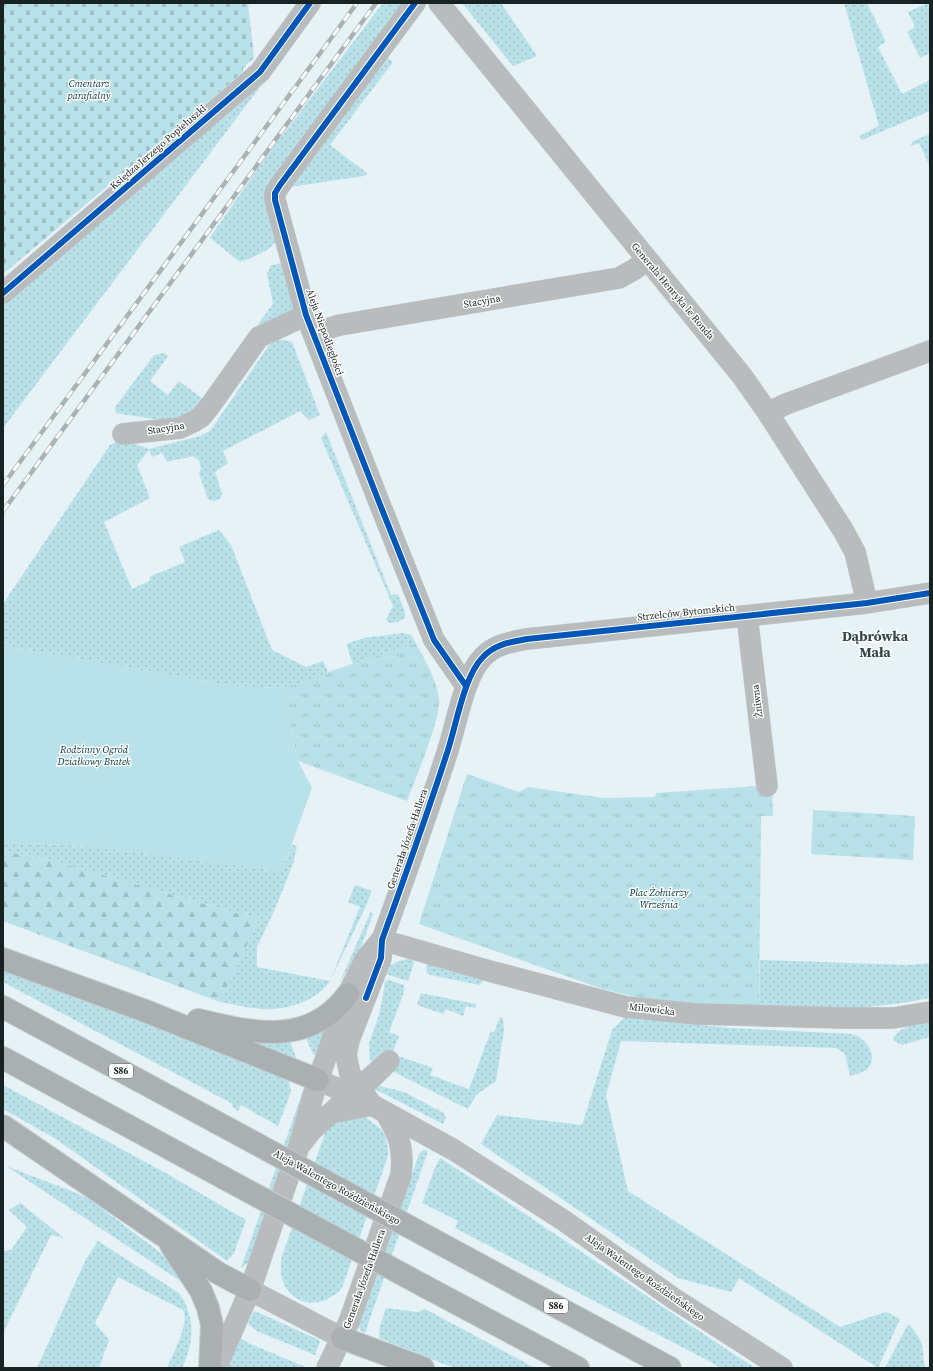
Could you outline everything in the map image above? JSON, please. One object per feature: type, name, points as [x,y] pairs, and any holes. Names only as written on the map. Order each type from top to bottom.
[{"type":"highway","points":[[3,959],[143,1010],[318,1080]]},
{"type":"highway","points":[[143,1010],[184,1016],[246,1030],[272,1032],[297,1030],[312,1025],[338,1008],[348,994]]},
{"type":"highway","name":"Aleja Walentego Roździeńskiego","points":[[3,1007],[670,1368]]},
{"type":"highway","points":[[3,1058],[578,1368]]},
{"type":"highway","points":[[3,1126],[218,1272],[250,1290]]},
{"type":"highway","points":[[164,1236],[201,1291],[208,1308],[212,1325],[210,1368]]},
{"type":"highway","points":[[342,1338],[423,1368]]},
{"type":"street","name":"Księdza Jerzego Popiełuszki","points":[[3,293],[260,72],[310,3]]},
{"type":"street","name":"Aleja Niepodległości","points":[[415,3],[275,193],[276,208],[309,324],[434,640],[466,686]]},
{"type":"street","name":"Generała Henryka le Ronda","points":[[439,3],[713,339],[768,413],[843,530],[855,552],[867,603]]},
{"type":"street","name":"Stacyjna","points":[[123,434],[180,428],[194,422],[201,417],[210,406],[259,337],[309,324],[340,325],[619,278],[635,269],[647,259]]},
{"type":"street","points":[[768,413],[786,404],[930,351]]},
{"type":"street","name":"Strzelców Bytomskich","points":[[466,686],[475,667],[483,657],[494,648],[508,643],[867,603],[930,593]]},
{"type":"street","name":"Żniwna","points":[[748,616],[767,786]]},
{"type":"street","name":"Generała Józefa Hallera","points":[[327,1368],[349,1322],[401,1175],[403,1161],[399,1137],[379,1108],[350,1074],[346,1055],[349,1040],[380,958],[382,940],[446,756],[466,686]]},
{"type":"street","name":"Generała Józefa Hallera","points":[[216,1368],[250,1290],[299,1146],[318,1080],[348,994],[365,960],[382,940]]},
{"type":"street","name":"Milowicka","points":[[382,940],[493,972],[626,1007],[697,1014],[845,1018],[893,1018],[930,1012]]},
{"type":"street","name":"Generała Józefa Hallera","points":[[299,1146],[311,1131],[389,1061],[337,1112],[379,1108]]},
{"type":"street","name":"Aleja Walentego Roździeńskiego","points":[[318,1080],[379,1108],[454,1150],[563,1220],[673,1298],[782,1368]]},
{"type":"street","points":[[250,1290],[342,1338]]},
{"type":"green space","name":"Cmentarz parafialny","points":[[3,3],[248,3],[254,58],[243,68],[243,72],[3,274]]},
{"type":"green space","points":[[383,3],[407,3],[277,179],[277,239],[274,244],[261,254],[240,262],[210,238],[266,157]]},
{"type":"green space","points":[[462,3],[501,3],[537,56],[513,66]]},
{"type":"green space","points":[[844,3],[867,3],[886,42],[878,47],[902,94],[930,80],[930,111],[862,140],[859,136],[879,126]]},
{"type":"green space","points":[[928,3],[930,10],[930,53],[920,58],[907,32],[915,27],[908,12]]},
{"type":"green space","points":[[388,58],[393,62],[330,145],[367,173],[364,176],[290,187]]},
{"type":"green space","points":[[260,87],[3,428],[3,305],[254,90]]},
{"type":"green space","points":[[930,134],[930,167],[919,143],[911,146],[911,144],[913,141]]},
{"type":"green space","points":[[282,263],[296,309],[274,323],[258,324],[273,304],[267,274],[271,265]]},
{"type":"green space","points":[[274,338],[292,342],[320,415],[309,420],[300,411],[223,451],[228,463],[215,472],[222,493],[220,499],[214,501],[208,499],[199,474],[201,468],[199,460],[193,456],[167,462],[162,453],[152,457],[149,450],[137,465],[150,498],[104,522],[132,589],[151,580],[149,577],[185,562],[179,547],[219,530],[231,545],[272,650],[306,667],[323,661],[328,672],[316,679],[282,688],[234,686],[3,646],[3,604],[110,445],[122,439],[149,449],[200,436],[210,431]]},
{"type":"green space","points":[[164,353],[168,356],[150,381],[168,395],[179,381],[207,402],[173,422],[116,413],[115,407],[154,355]]},
{"type":"green space","points":[[326,432],[391,595],[398,594],[405,612],[405,618],[398,622],[389,623],[386,620],[393,606],[321,438]]},
{"type":"green space","points":[[403,633],[411,635],[416,643],[353,664],[346,644],[364,638]]},
{"type":"green space","points":[[416,643],[436,684],[439,709],[432,735],[407,801],[298,761],[282,688],[316,679],[328,672]]},
{"type":"green space","name":"Rodzinny Ogród Działkowy Bratek","points":[[3,646],[234,686],[282,688],[298,761],[312,788],[282,871],[88,846],[3,842]]},
{"type":"green space","name":"Plac Żołnierzy Września","points":[[467,774],[519,792],[528,787],[604,798],[655,797],[656,793],[772,785],[773,816],[761,816],[759,1007],[699,1005],[636,997],[603,989],[419,924]]},
{"type":"green space","points":[[813,810],[915,816],[913,860],[811,854]]},
{"type":"green space","points":[[3,842],[88,846],[282,871],[292,844],[297,847],[293,864],[275,909],[257,947],[257,967],[330,981],[317,995],[289,1007],[260,1009],[220,1002],[259,919],[31,855],[3,852]]},
{"type":"green space","points":[[3,852],[31,855],[259,919],[220,1002],[3,921]]},
{"type":"green space","points":[[355,885],[372,891],[365,908],[330,981],[360,907],[348,902]]},
{"type":"green space","points":[[371,911],[373,914],[360,950],[339,984]]},
{"type":"green space","points":[[412,959],[414,963],[408,981],[382,973],[395,963]]},
{"type":"green space","points":[[760,960],[909,965],[930,963],[930,998],[849,1009],[759,1007]]},
{"type":"green space","points":[[426,963],[484,980],[480,985],[431,975],[427,973]]},
{"type":"green space","points":[[3,968],[291,1076],[289,1082],[291,1092],[278,1126],[241,1105],[238,1111],[232,1106],[233,1104],[3,982]]},
{"type":"green space","points":[[388,980],[404,985],[404,992],[389,1032],[399,1036],[392,1054],[433,1068],[430,1075],[469,1089],[491,1031],[494,1032],[500,1017],[503,1019],[504,1030],[496,1081],[476,1095],[468,1109],[370,1060],[369,1044],[380,1012],[385,982]]},
{"type":"green space","points":[[421,993],[476,1004],[476,1008],[466,1006],[463,1016],[446,1009],[443,1014],[417,1005]]},
{"type":"green space","points":[[625,1017],[729,1028],[851,1034],[856,1035],[868,1045],[872,1055],[872,1060],[869,1067],[864,1071],[850,1076],[845,1054],[836,1048],[621,1041],[606,1095],[628,1191],[840,1327],[886,1312],[900,1319],[878,1368],[739,1278],[731,1292],[678,1278],[481,1144],[497,1115],[582,1125],[612,1030]]},
{"type":"green space","points":[[930,1022],[930,1037],[902,1045],[893,1040],[900,1031],[908,1026]]},
{"type":"green space","points":[[329,1024],[319,1057],[313,1054],[305,1036]]},
{"type":"green space","points":[[239,1037],[290,1041],[297,1060]]},
{"type":"green space","points":[[365,1078],[380,1086],[404,1092],[444,1113],[446,1118],[443,1124],[369,1086]]},
{"type":"green space","points":[[306,1082],[310,1084],[248,1263],[241,1268]]},
{"type":"green space","points":[[3,1085],[164,1172],[246,1220],[234,1253],[227,1261],[56,1139],[3,1109]]},
{"type":"green space","points":[[365,1117],[381,1129],[385,1135],[388,1156],[342,1288],[331,1297],[319,1302],[308,1302],[298,1299],[289,1292],[284,1283],[281,1270],[282,1256],[325,1133],[335,1122]]},
{"type":"green space","points":[[424,1150],[428,1151],[365,1333],[360,1330],[359,1327],[419,1154]]},
{"type":"green space","points":[[440,1158],[755,1368],[722,1368],[455,1228],[458,1221],[422,1203]]},
{"type":"green space","points":[[6,1166],[79,1194],[92,1201],[157,1250],[169,1261],[188,1286]]},
{"type":"green space","points":[[20,1203],[64,1238],[51,1235],[3,1333],[3,1251],[11,1250],[27,1227],[9,1210]]},
{"type":"green space","points":[[98,1241],[179,1293],[185,1302],[191,1321],[191,1340],[182,1368],[167,1368],[183,1330],[185,1316],[183,1310],[118,1277],[95,1323],[109,1340],[99,1368],[37,1368],[86,1259]]},
{"type":"green space","points":[[386,1308],[418,1312],[425,1309],[535,1368],[454,1368],[379,1338],[380,1326]]},
{"type":"green space","points":[[255,1311],[319,1340],[320,1342],[315,1355],[257,1331],[248,1324],[253,1312]]},
{"type":"green space","points":[[908,1324],[920,1340],[923,1348],[926,1368],[885,1368]]},
{"type":"green space","points":[[240,1338],[248,1343],[308,1368],[227,1368]]},
{"type":"railway","points":[[3,485],[357,3]]},
{"type":"railway","points":[[3,511],[376,3]]},
{"type":"cycle path","points":[[3,293],[260,72],[310,3]]},
{"type":"cycle path","points":[[415,3],[280,185],[275,193],[275,200],[306,315],[379,502],[434,640],[466,686]]},
{"type":"cycle path","points":[[366,998],[381,958],[382,940],[450,745],[465,690],[476,666],[483,657],[493,649],[504,644],[527,639],[867,603],[930,593]]},
{"type":"district","name":"Dąbrówka Mała","points":[[875,644]]}]
